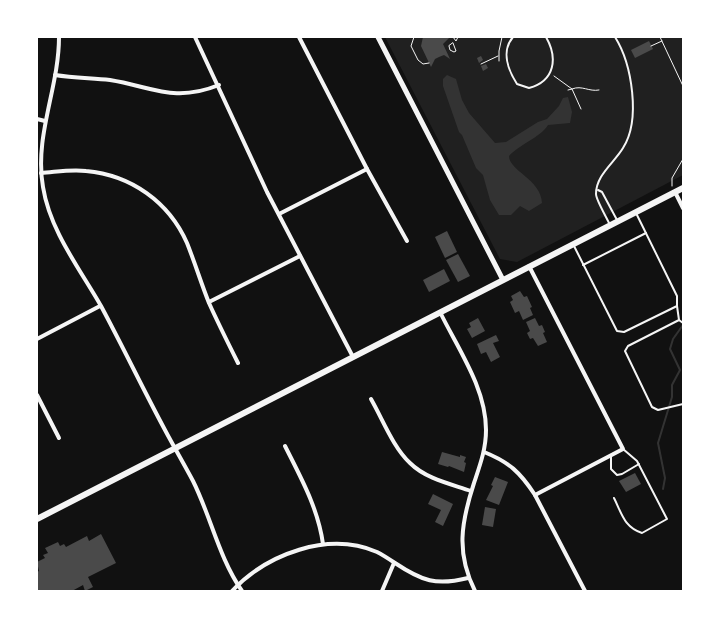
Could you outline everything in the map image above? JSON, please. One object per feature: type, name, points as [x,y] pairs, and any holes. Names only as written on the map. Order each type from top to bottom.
[{"type":"main road","points":[[37,519],[683,188]]},
{"type":"street","points":[[59,37],[55,75],[45,121],[41,173],[46,200],[54,224],[100,306],[193,481],[208,515],[228,570],[242,591]]},
{"type":"street","points":[[195,37],[279,214],[353,357]]},
{"type":"street","points":[[299,37],[367,170],[407,241]]},
{"type":"street","points":[[378,37],[503,280]]},
{"type":"street","points":[[55,75],[109,80],[162,93],[195,93],[219,85]]},
{"type":"street","points":[[37,119],[45,121]]},
{"type":"street","points":[[41,173],[69,170],[104,173],[129,182],[145,192],[165,209],[187,243],[209,302],[238,363]]},
{"type":"street","points":[[279,214],[367,170]]},
{"type":"street","points":[[675,192],[683,208]]},
{"type":"street","points":[[209,302],[300,256]]},
{"type":"street","points":[[529,266],[623,449],[535,494]]},
{"type":"street","points":[[37,338],[100,306]]},
{"type":"street","points":[[440,312],[478,387],[486,429],[484,452],[462,524],[461,541],[468,578],[475,591]]},
{"type":"street","points":[[37,395],[59,438]]},
{"type":"street","points":[[372,399],[398,447],[409,463],[428,475],[471,491]]},
{"type":"street","points":[[285,446],[315,507],[321,525],[323,544]]},
{"type":"street","points":[[484,452],[500,458],[515,468],[535,494],[585,591]]},
{"type":"street","points":[[232,591],[238,585],[282,556],[302,548],[323,544],[364,547],[378,552],[419,579],[430,582],[444,583],[468,578]]},
{"type":"street","points":[[382,591],[394,563]]},
{"type":"lane","points":[[513,37],[508,44],[506,54],[508,66],[517,84],[525,88],[536,86],[546,80],[550,74],[552,54],[546,37]]},
{"type":"lane","points":[[610,225],[596,194],[598,190],[598,183],[601,176],[624,147],[633,127],[634,111],[632,92],[624,55],[615,37]]},
{"type":"lane","points":[[598,190],[602,192],[618,221]]},
{"type":"lane","points":[[635,212],[677,296],[679,320],[683,323]]},
{"type":"lane","points":[[583,264],[646,233]]},
{"type":"lane","points":[[573,244],[617,331],[624,332],[677,306]]},
{"type":"lane","points":[[679,320],[628,346],[625,351],[627,358],[654,410],[683,404]]},
{"type":"lane","points":[[614,498],[626,524],[631,530],[642,533],[667,519],[639,464],[635,458],[623,449]]},
{"type":"lane","points":[[611,455],[612,471],[617,475],[622,474],[639,464]]},
{"type":"path","points":[[414,37],[411,46],[418,60],[424,64],[429,63]]},
{"type":"path","points":[[453,44],[458,37]]},
{"type":"path","points":[[499,61],[498,56],[502,37]]},
{"type":"path","points":[[660,37],[683,86]]},
{"type":"path","points":[[651,46],[662,40]]},
{"type":"path","points":[[481,64],[498,56]]},
{"type":"path","points":[[550,74],[569,85],[580,109]]},
{"type":"path","points":[[568,90],[580,86],[594,91],[599,90]]},
{"type":"path","points":[[675,192],[672,184],[672,178],[683,160]]},
{"type":"shaded area","points":[[385,37],[683,37],[683,175],[517,262],[500,259]]},
{"type":"shaded area","points":[[447,75],[456,79],[462,100],[469,113],[495,143],[506,142],[538,122],[547,119],[559,106],[563,98],[568,97],[572,112],[570,123],[548,125],[540,133],[509,156],[510,161],[514,166],[536,188],[542,203],[529,211],[520,206],[511,215],[499,215],[490,200],[483,175],[476,168],[462,135],[459,132],[443,86],[443,79]]},
{"type":"building","points":[[423,37],[450,37],[443,44],[450,59],[444,55],[439,57],[435,59],[431,67],[421,46]]},
{"type":"building","points":[[649,41],[653,49],[635,58],[631,50]]},
{"type":"building","points":[[481,56],[483,60],[479,63],[477,58]]},
{"type":"building","points":[[486,64],[488,68],[483,71],[481,66]]},
{"type":"building","points":[[447,231],[457,252],[445,258],[435,237]]},
{"type":"building","points":[[458,254],[470,276],[458,282],[446,260]]},
{"type":"building","points":[[444,269],[450,281],[429,292],[423,280]]},
{"type":"building","points":[[520,291],[524,297],[527,296],[532,307],[530,308],[533,315],[523,320],[519,311],[515,313],[510,302],[513,300],[511,296]]},
{"type":"building","points":[[478,318],[485,331],[472,338],[467,329],[471,327],[469,323]]},
{"type":"building","points":[[535,318],[539,326],[542,325],[545,332],[543,333],[547,342],[538,346],[533,338],[530,339],[527,333],[530,331],[526,322]]},
{"type":"building","points":[[496,335],[499,341],[493,343],[500,357],[491,362],[486,352],[481,354],[477,344]]},
{"type":"building","points":[[442,452],[460,457],[460,455],[466,457],[464,462],[466,463],[464,472],[449,466],[438,464]]},
{"type":"building","points":[[635,473],[641,484],[626,492],[619,481]]},
{"type":"building","points":[[495,477],[508,482],[499,505],[486,500],[493,486],[491,485]]},
{"type":"building","points":[[433,494],[453,504],[443,526],[435,522],[441,510],[428,504]]},
{"type":"building","points":[[485,507],[496,509],[493,527],[482,525]]},
{"type":"building","points":[[101,534],[116,563],[88,577],[93,587],[85,591],[83,585],[72,591],[37,591],[37,572],[39,571],[37,562],[45,558],[43,555],[48,553],[45,548],[58,542],[60,546],[64,544],[66,547],[87,536],[89,541]]},
{"type":"waterway","points":[[663,489],[665,478],[658,443],[672,397],[672,385],[680,370],[670,349],[673,339],[683,325]]}]
